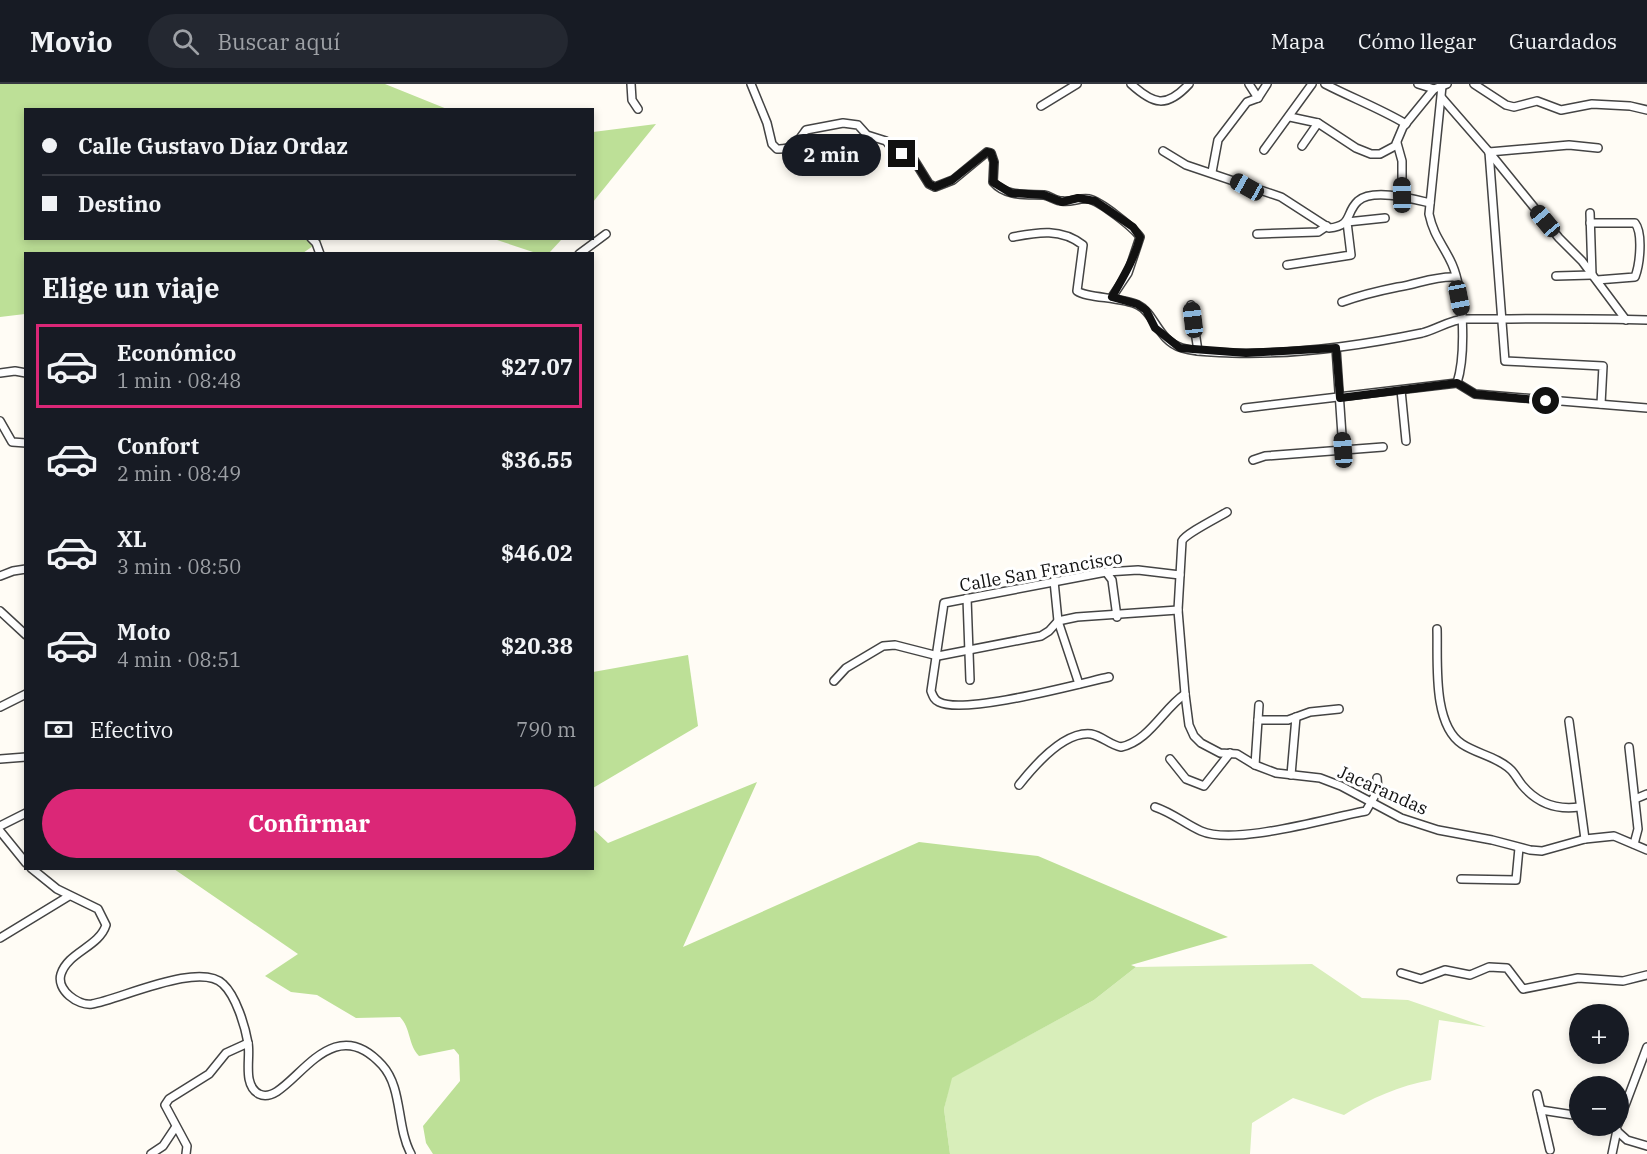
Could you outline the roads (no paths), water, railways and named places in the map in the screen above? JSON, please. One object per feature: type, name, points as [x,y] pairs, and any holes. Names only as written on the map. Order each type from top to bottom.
[{"type":"street","points":[[631,84],[632,100],[638,109]]},
{"type":"street","points":[[751,84],[767,123],[772,144],[777,149],[787,149],[799,141],[806,130],[843,123],[858,125],[867,135],[886,141],[894,151],[911,155],[929,184],[935,187],[952,180],[987,152],[991,153],[994,162],[993,182],[997,187],[1011,193],[1044,195],[1062,202],[1078,198],[1095,201],[1133,227],[1140,237],[1128,273],[1112,297]]},
{"type":"street","points":[[1041,106],[1077,84]]},
{"type":"street","points":[[1131,84],[1152,101],[1167,100],[1189,84]]},
{"type":"street","points":[[1180,84],[1181,92]]},
{"type":"street","points":[[1249,84],[1258,98]]},
{"type":"street","points":[[1212,172],[1218,140],[1246,102],[1258,98],[1268,84]]},
{"type":"street","points":[[1264,150],[1312,84]]},
{"type":"street","points":[[1325,84],[1351,98],[1370,103],[1406,123]]},
{"type":"street","points":[[1418,84],[1434,89]]},
{"type":"street","points":[[1474,84],[1483,86],[1506,105],[1514,107],[1538,101],[1561,110],[1592,104],[1630,106],[1647,110]]},
{"type":"street","points":[[1290,117],[1318,123],[1371,154],[1388,151],[1397,142],[1406,123],[1434,89],[1444,85]]},
{"type":"street","points":[[1444,85],[1429,214],[1433,231],[1454,267],[1463,318],[1463,364],[1457,383]]},
{"type":"street","points":[[1442,98],[1490,152],[1559,238],[1595,277],[1626,320]]},
{"type":"street","points":[[1302,146],[1318,123]]},
{"type":"street","points":[[1397,142],[1402,161],[1402,195]]},
{"type":"street","points":[[1490,152],[1569,145],[1598,148]]},
{"type":"street","points":[[1163,151],[1186,165],[1281,197],[1327,226],[1338,227],[1347,222],[1385,218]]},
{"type":"street","points":[[1490,152],[1505,361],[1603,366],[1601,404]]},
{"type":"street","points":[[1287,265],[1351,255],[1347,222],[1356,202],[1365,197],[1402,195],[1430,202]]},
{"type":"street","points":[[1590,213],[1595,277]]},
{"type":"street","points":[[1556,276],[1635,277],[1639,248],[1637,224],[1590,223]]},
{"type":"street","points":[[1257,234],[1318,232],[1327,226]]},
{"type":"street","points":[[1013,237],[1038,232],[1056,233],[1075,238],[1083,245],[1077,291],[1082,294],[1112,297],[1137,304],[1146,310],[1155,328],[1173,343],[1180,348],[1198,351],[1275,353],[1336,348],[1425,332],[1463,318],[1647,320]]},
{"type":"street","points":[[582,252],[606,234]]},
{"type":"street","points":[[1342,302],[1380,289],[1399,287],[1441,276],[1455,277]]},
{"type":"street","points":[[1191,305],[1198,351]]},
{"type":"street","points":[[1336,348],[1343,450]]},
{"type":"street","points":[[0,373],[15,370],[24,372]]},
{"type":"street","points":[[1245,408],[1457,383],[1475,394],[1647,408]]},
{"type":"street","points":[[1401,390],[1406,441]]},
{"type":"street","points":[[0,421],[12,442],[24,442]]},
{"type":"street","points":[[1253,460],[1265,456],[1383,447]]},
{"type":"street","points":[[1020,785],[1033,766],[1064,739],[1090,734],[1121,747],[1140,740],[1172,703],[1185,694],[1178,610],[1184,537],[1227,512]]},
{"type":"street","points":[[0,576],[13,570],[24,569]]},
{"type":"street","name":"Calle San Francisco","points":[[938,656],[944,603],[1106,572],[1138,570],[1180,574]]},
{"type":"street","points":[[1106,572],[1112,580],[1117,616]]},
{"type":"street","points":[[1054,581],[1058,621],[1079,684]]},
{"type":"street","points":[[967,598],[970,680]]},
{"type":"street","points":[[834,681],[846,668],[883,646],[895,645],[938,656],[1041,636],[1058,621],[1077,617],[1178,610]]},
{"type":"street","points":[[0,611],[24,633]]},
{"type":"street","points":[[1437,629],[1440,704],[1450,731],[1461,743],[1511,769],[1522,785],[1537,798],[1560,809],[1579,807]]},
{"type":"street","points":[[938,656],[932,691],[934,699],[941,704],[981,703],[1109,677]]},
{"type":"street","name":"Jacarandas","points":[[1185,694],[1189,725],[1194,736],[1220,753],[1237,754],[1255,765],[1320,778],[1428,827],[1519,848],[1542,851],[1585,839],[1614,836],[1647,850]]},
{"type":"street","points":[[0,707],[24,695]]},
{"type":"street","points":[[1255,765],[1259,705]]},
{"type":"street","points":[[1258,720],[1288,720],[1310,711],[1339,709]]},
{"type":"street","points":[[1291,774],[1296,717]]},
{"type":"street","points":[[1569,721],[1585,839]]},
{"type":"street","points":[[1629,747],[1632,791],[1638,829],[1635,844]]},
{"type":"street","points":[[1170,759],[1186,779],[1204,786],[1230,753]]},
{"type":"street","points":[[0,759],[24,757]]},
{"type":"street","points":[[1155,807],[1172,813],[1201,831],[1222,836],[1306,825],[1366,811],[1378,790],[1377,778]]},
{"type":"street","points":[[1635,799],[1647,794]]},
{"type":"street","points":[[0,826],[24,814]]},
{"type":"street","points":[[0,831],[24,861]]},
{"type":"street","points":[[1461,879],[1516,880],[1519,848]]},
{"type":"street","points":[[34,870],[69,896],[98,909],[106,925],[98,938],[61,973],[60,980],[64,991],[71,997],[89,1005],[182,978],[212,979],[222,983],[231,996],[248,1043],[251,1086],[258,1093],[265,1095],[276,1093],[317,1056],[333,1047],[347,1046],[365,1052],[380,1062],[392,1077],[401,1128],[411,1154]]},
{"type":"street","points":[[0,938],[69,896]]},
{"type":"street","points":[[1401,973],[1422,979],[1445,970],[1470,975],[1489,967],[1507,968],[1523,989],[1578,978],[1623,981],[1647,975]]},
{"type":"street","points":[[186,1154],[187,1146],[166,1112],[165,1105],[169,1099],[209,1074],[226,1053],[248,1043]]},
{"type":"street","points":[[1629,1095],[1647,1047]]},
{"type":"street","points":[[1537,1094],[1550,1150]]},
{"type":"street","points":[[1541,1110],[1569,1114]]},
{"type":"street","points":[[151,1154],[163,1146],[175,1128]]},
{"type":"street","points":[[1612,1154],[1616,1136]]},
{"type":"street","points":[[1625,1136],[1627,1140],[1647,1146]]}]
